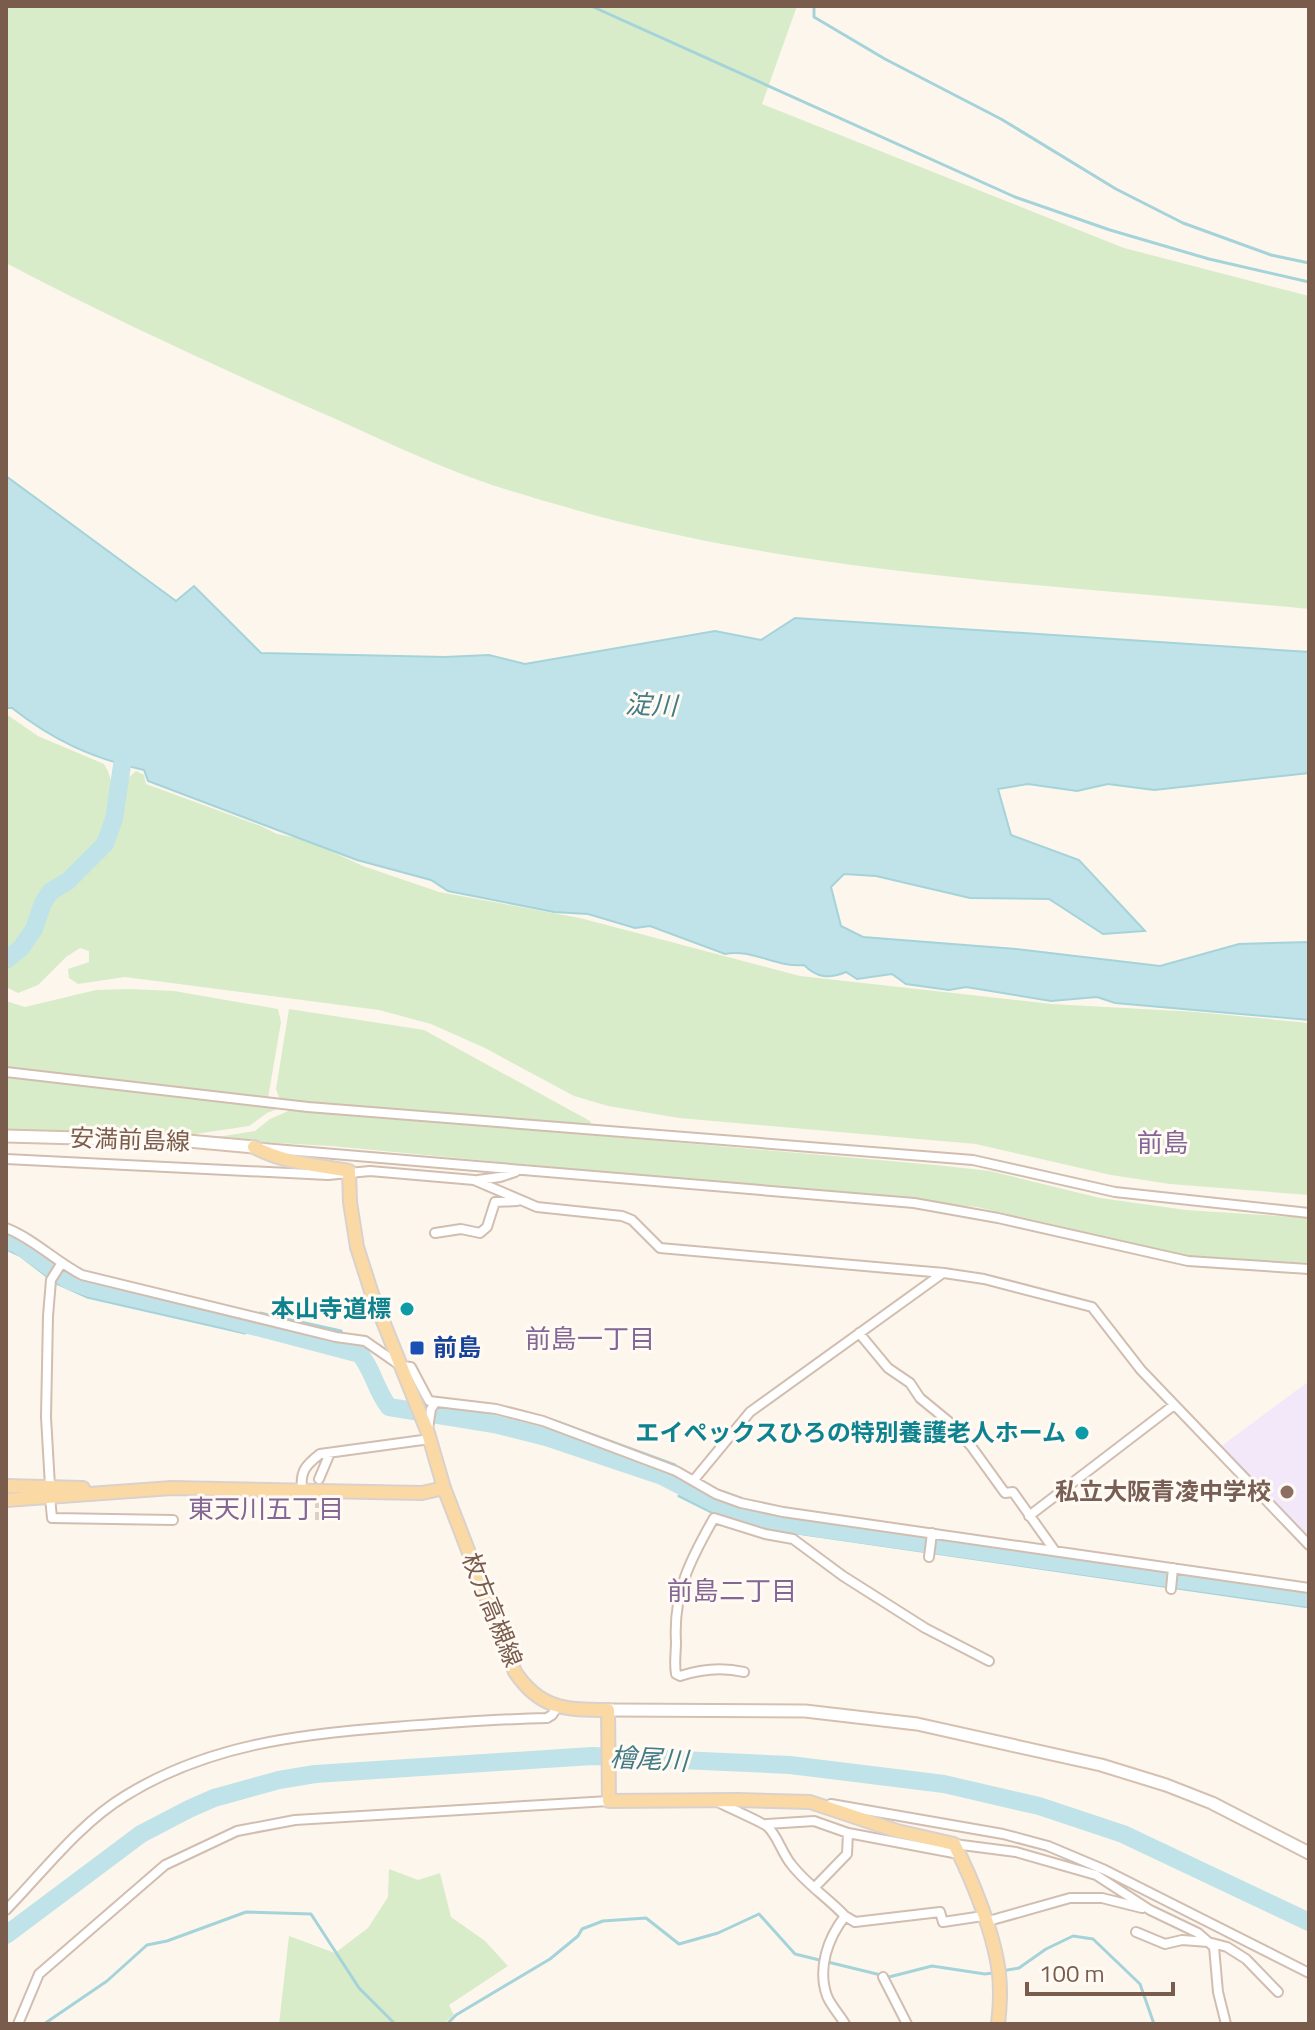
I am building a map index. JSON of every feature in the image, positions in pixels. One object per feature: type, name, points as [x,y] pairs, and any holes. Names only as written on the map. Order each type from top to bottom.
[{"type":"main road","points":[[254,1147],[266,1154],[349,1171]]},
{"type":"main road","name":"枚方高槻線","points":[[349,1171],[357,1247],[429,1436],[444,1488],[515,1672],[528,1692],[558,1706],[577,1710],[608,1710]]},
{"type":"main road","points":[[6,1486],[50,1492]]},
{"type":"main road","points":[[6,1500],[50,1492],[172,1488],[422,1493],[444,1488]]},
{"type":"main road","points":[[608,1710],[609,1801],[810,1802],[956,1849],[984,1919],[999,1971],[1001,2004],[998,2024]]},
{"type":"street","points":[[6,1072],[308,1107],[973,1160],[1115,1192],[1309,1213]]},
{"type":"street","name":"安満前島線","points":[[6,1136],[188,1141],[254,1147]]},
{"type":"street","points":[[254,1147],[914,1203],[998,1218],[1188,1261],[1309,1269]]},
{"type":"street","points":[[6,1159],[328,1175],[349,1171],[474,1180],[500,1177],[520,1170]]},
{"type":"street","points":[[474,1180],[550,1210],[622,1216],[632,1220],[660,1248],[944,1273],[984,1279],[1092,1307],[1141,1370],[1309,1545]]},
{"type":"street","points":[[435,1233],[461,1229],[480,1233],[487,1227],[495,1202],[522,1200]]},
{"type":"street","points":[[6,1228],[22,1235],[61,1264],[82,1275],[336,1337],[365,1341],[401,1366],[414,1370],[424,1395],[435,1403],[496,1409],[543,1421],[676,1471],[716,1494],[741,1503],[783,1512],[1309,1588]]},
{"type":"street","points":[[61,1264],[51,1280],[46,1417],[52,1518],[173,1520]]},
{"type":"street","points":[[693,1481],[750,1412],[944,1273]]},
{"type":"street","points":[[859,1333],[888,1368],[910,1383],[920,1398],[948,1421],[971,1446],[1005,1493],[1013,1492],[1055,1551]]},
{"type":"street","points":[[302,1489],[300,1477],[307,1464],[320,1454],[429,1436],[431,1409],[435,1403]]},
{"type":"street","points":[[1029,1516],[1174,1405]]},
{"type":"street","points":[[319,1479],[330,1453]]},
{"type":"street","points":[[735,1524],[741,1503]]},
{"type":"street","points":[[744,1672],[731,1669],[697,1671],[680,1676],[676,1674],[674,1665],[678,1599],[689,1562],[714,1518],[793,1539],[843,1576],[925,1628],[989,1661]]},
{"type":"street","points":[[929,1557],[932,1533]]},
{"type":"street","points":[[1171,1589],[1173,1568]]},
{"type":"street","points":[[6,1910],[82,1831],[123,1797],[182,1766],[232,1749],[282,1738],[352,1730],[547,1718],[558,1706]]},
{"type":"street","points":[[608,1710],[805,1711],[917,1724],[1101,1765],[1166,1785],[1212,1803],[1309,1853]]},
{"type":"street","points":[[714,1800],[741,1815],[767,1824],[814,1821],[848,1833],[956,1849],[1016,1852],[1096,1875],[1150,1910],[1198,1933],[1214,1947],[1218,1992],[1226,2024]]},
{"type":"street","points":[[18,2024],[39,1974],[165,1865],[237,1831],[295,1820],[609,1801]]},
{"type":"street","points":[[810,1802],[1003,1834],[1048,1846],[1105,1870],[1309,1973]]},
{"type":"street","points":[[767,1824],[790,1863],[855,1922],[940,1912],[943,1922],[984,1919],[1070,1898],[1102,1898],[1150,1910]]},
{"type":"street","points":[[814,1888],[847,1854],[848,1833]]},
{"type":"street","points":[[845,1916],[835,1928],[822,1963],[827,1995],[845,2024]]},
{"type":"street","points":[[1136,1932],[1165,1944],[1182,1940],[1227,1947],[1246,1959],[1278,1992]]},
{"type":"street","points":[[883,1977],[907,2024]]},
{"type":"shaded area","name":"私立大阪青凌中学校","points":[[1309,1381],[1309,1536],[1220,1447]]},
{"type":"green space","points":[[6,6],[797,6],[762,104],[1124,248],[1309,296],[1309,609],[951,577],[773,553],[685,537],[597,516],[470,477],[198,357],[6,263]]},
{"type":"green space","points":[[6,714],[38,736],[104,764],[112,792],[107,821],[93,849],[73,871],[46,888],[38,897],[29,931],[6,954]]},
{"type":"green space","points":[[136,771],[144,775],[146,784],[277,834],[307,840],[363,866],[439,892],[580,918],[800,976],[1052,1004],[1197,1012],[1309,1023],[1309,1195],[1170,1184],[1111,1175],[976,1144],[679,1118],[608,1106],[574,1096],[485,1048],[431,1024],[379,1010],[125,977],[78,984],[69,978],[68,969],[89,962],[89,951],[80,948],[66,957],[38,985],[18,993],[6,987],[6,964],[31,942],[47,905],[61,888],[105,850],[126,794],[126,780]]},
{"type":"green space","points":[[96,990],[174,991],[278,1009],[281,1022],[268,1098],[6,1067],[6,1001],[25,1007]]},
{"type":"green space","points":[[289,1009],[424,1030],[590,1121],[592,1126],[280,1100],[276,1089]]},
{"type":"green space","points":[[6,1077],[280,1108],[249,1126],[175,1137],[6,1130]]},
{"type":"green space","points":[[293,1109],[936,1165],[990,1171],[1100,1198],[1186,1210],[1309,1218],[1309,1263],[1194,1257],[977,1207],[331,1146],[205,1139],[255,1131],[270,1119]]},
{"type":"green space","points":[[389,1869],[418,1880],[440,1873],[451,1917],[485,1941],[508,1966],[449,2005],[454,2015],[443,2024],[279,2024],[289,1936],[335,1953],[368,1928],[388,1897]]},
{"type":"water","name":"淀川","points":[[6,476],[176,601],[194,586],[261,653],[489,655],[525,664],[715,631],[761,640],[795,618],[1309,652],[1309,773],[1154,790],[1108,784],[1077,791],[1028,784],[998,789],[1011,835],[1079,860],[1145,931],[1103,934],[1049,899],[970,898],[876,876],[844,874],[831,887],[841,926],[863,937],[1016,949],[1160,966],[1239,944],[1309,942],[1309,1020],[1115,1003],[1097,997],[1051,1001],[966,987],[949,990],[906,984],[892,974],[857,979],[846,972],[824,976],[804,965],[784,964],[745,954],[725,954],[650,926],[635,928],[588,914],[554,912],[448,891],[431,880],[357,860],[148,781],[144,770],[74,747],[12,708],[6,708]]},
{"type":"waterway","points":[[591,6],[1015,197],[1110,230],[1209,259],[1309,282]]},
{"type":"waterway","points":[[814,6],[814,17],[885,59],[1001,119],[1116,189],[1183,223],[1271,255],[1309,263]]},
{"type":"waterway","points":[[6,960],[21,948],[34,929],[50,892],[68,881],[105,844],[114,819],[124,752],[130,743]]},
{"type":"waterway","points":[[6,1240],[17,1244],[68,1280],[90,1288],[360,1354],[389,1407],[494,1424],[546,1437],[662,1476],[732,1512],[760,1520],[1309,1598]]},
{"type":"waterway","points":[[6,1249],[21,1256],[56,1283],[87,1297],[245,1333]]},
{"type":"waterway","points":[[260,1313],[341,1331]]},
{"type":"waterway","points":[[555,1421],[675,1465]]},
{"type":"waterway","points":[[679,1496],[715,1514]]},
{"type":"waterway","points":[[756,1527],[1309,1607]]},
{"type":"waterway","name":"檜尾川","points":[[6,1935],[141,1834],[214,1798],[279,1780],[315,1774],[592,1756],[790,1765],[944,1784],[1039,1806],[1123,1834],[1309,1922]]},
{"type":"waterway","points":[[44,2024],[107,1981],[147,1945],[167,1941],[246,1912],[311,1914],[359,1988],[395,2024]]},
{"type":"waterway","points":[[447,2024],[456,2015],[550,1959],[582,1929],[603,1921],[646,1918],[679,1944],[718,1933],[759,1914],[795,1954],[889,1977],[932,1966],[993,1973]]},
{"type":"waterway","points":[[1001,1971],[1019,1968],[1046,1949],[1073,1936],[1093,1939],[1140,1984],[1154,2024]]},
{"type":"tunnel","points":[[319,1488],[319,1520]]},
{"type":"place","name":"本山寺道標","points":[[407,1309]]},
{"type":"place","name":"前島","points":[[417,1348]]},
{"type":"place","name":"エイぺックスひろの特別養護老人ホーム","points":[[1082,1433]]},
{"type":"place","name":"私立大阪青凌中学校","points":[[1287,1492]]},
{"type":"district","name":"前島","points":[[1163,1143]]},
{"type":"district","name":"前島一丁目","points":[[590,1339]]},
{"type":"district","name":"東天川五丁目","points":[[266,1509]]},
{"type":"district","name":"前島二丁目","points":[[732,1591]]}]
